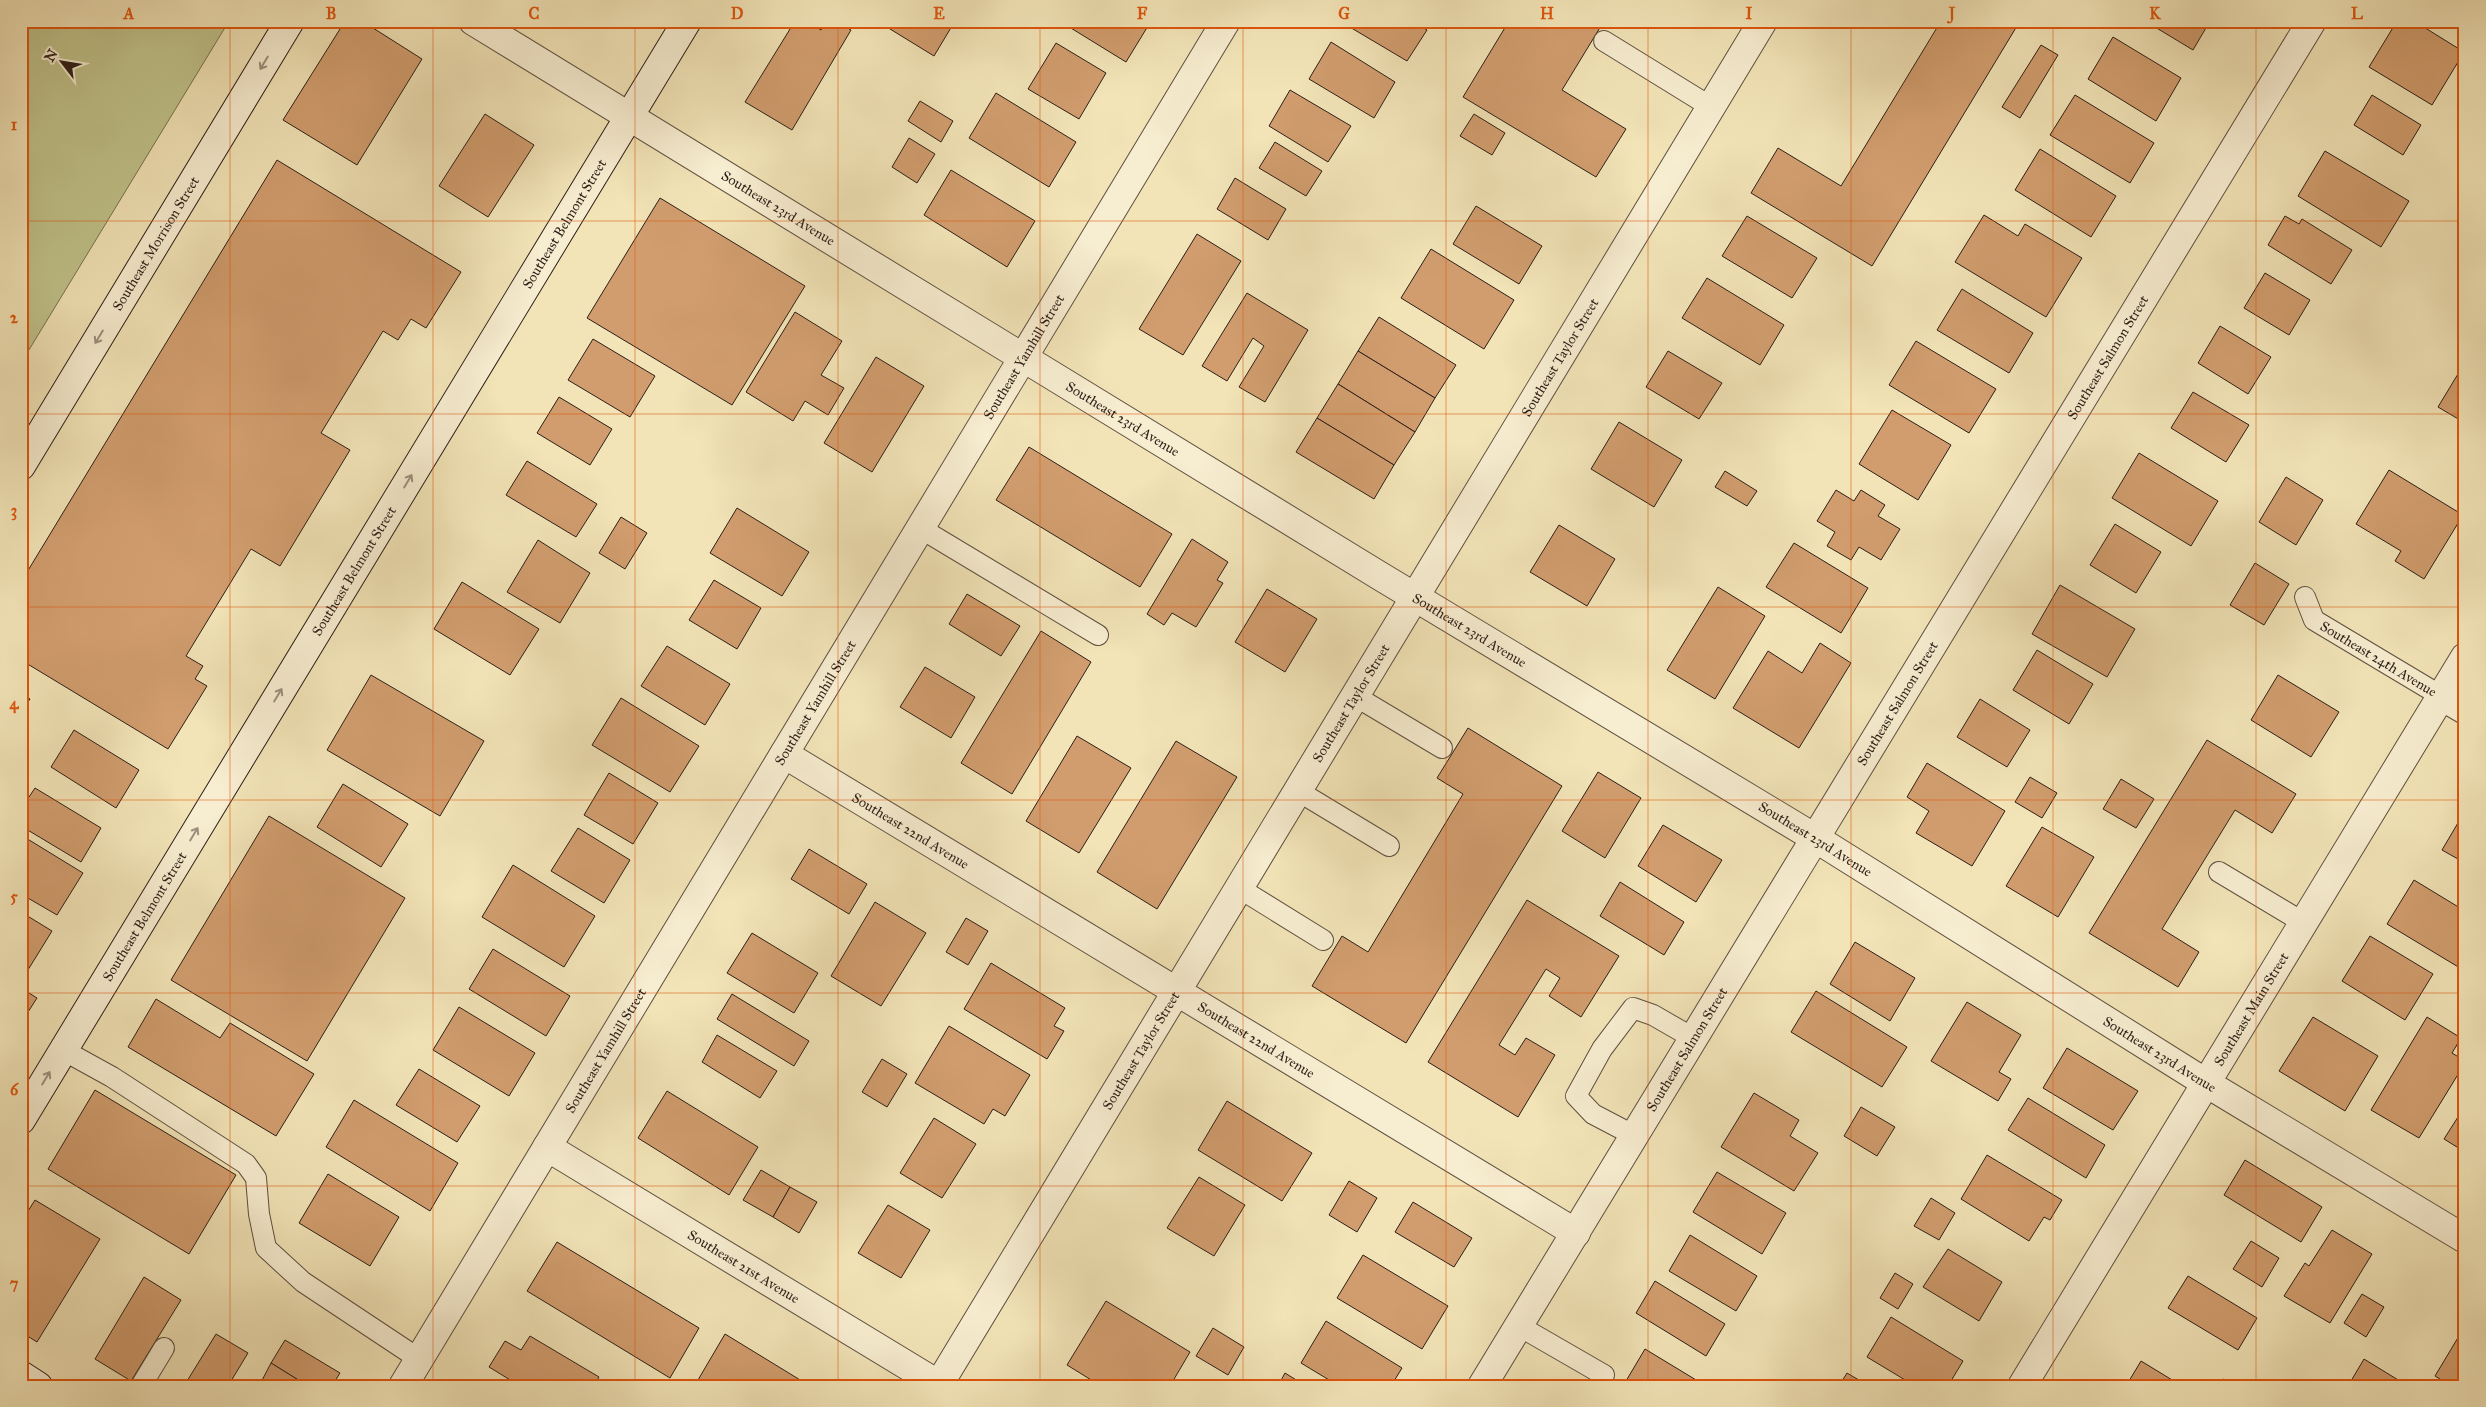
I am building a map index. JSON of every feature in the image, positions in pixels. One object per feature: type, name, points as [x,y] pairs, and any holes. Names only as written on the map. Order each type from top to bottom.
[{"type":"street","name":"Southeast Morrison Street","points":[[21,466],[290,21]]},
{"type":"street","name":"Southeast 23rd Avenue","points":[[474,21],[1022,358],[1815,838],[2206,1083],[2465,1239]]},
{"type":"street","name":"Southeast Belmont Street","points":[[22,1117],[687,21]]},
{"type":"street","name":"Southeast Yamhill Street","points":[[403,1386],[1226,21]]},
{"type":"street","name":"Southeast Taylor Street","points":[[939,1385],[1763,21]]},
{"type":"street","name":"Southeast Salmon Street","points":[[1482,1386],[2312,21]]},
{"type":"street","name":"Southeast Main Street","points":[[2022,1386],[2465,657]]},
{"type":"street","name":"Southeast 24th Avenue","points":[[2441,696],[2465,710]]},
{"type":"street","name":"Southeast 22nd Avenue","points":[[784,754],[1576,1232]]},
{"type":"street","name":"Southeast 21st Avenue","points":[[547,1147],[939,1385]]},
{"type":"street","points":[[21,1376],[38,1386]]},
{"type":"lane","points":[[1604,41],[1711,107]]},
{"type":"lane","points":[[920,528],[1098,635]]},
{"type":"lane","name":"Southeast 24th Avenue","points":[[2305,597],[2314,620],[2441,696]]},
{"type":"lane","points":[[1355,696],[1442,748]]},
{"type":"lane","points":[[1298,791],[1389,846]]},
{"type":"lane","points":[[2219,872],[2304,923]]},
{"type":"lane","points":[[1239,888],[1323,940]]},
{"type":"lane","points":[[1634,1136],[1593,1114],[1576,1096],[1602,1049],[1633,1008],[1653,1015],[1693,1038]]},
{"type":"lane","points":[[63,1050],[112,1077],[246,1164],[256,1178],[259,1214],[266,1248],[302,1282],[419,1359]]},
{"type":"lane","points":[[1519,1326],[1604,1375]]},
{"type":"lane","points":[[141,1386],[164,1348]]},
{"type":"green space","points":[[21,21],[229,21],[21,363]]},
{"type":"building","points":[[345,21],[362,21],[422,59],[357,165],[283,120]]},
{"type":"building","points":[[795,21],[807,21],[821,30],[826,21],[836,21],[851,30],[792,130],[745,102]]},
{"type":"building","points":[[877,21],[955,21],[934,56]]},
{"type":"building","points":[[1068,21],[1140,21],[1148,26],[1126,62],[1066,25]]},
{"type":"building","points":[[1344,21],[1413,21],[1427,30],[1407,61],[1343,23]]},
{"type":"building","points":[[1509,21],[1604,21],[1562,90],[1626,129],[1596,177],[1463,97]]},
{"type":"building","points":[[1941,21],[2020,21],[1872,266],[1751,193],[1778,148],[1841,186]]},
{"type":"building","points":[[2145,21],[2210,21],[2193,50]]},
{"type":"building","points":[[2397,21],[2414,21],[2464,52],[2432,105],[2369,67]]},
{"type":"building","points":[[2113,37],[2181,78],[2156,121],[2088,79]]},
{"type":"building","points":[[1331,42],[1395,82],[1374,118],[1309,79]]},
{"type":"building","points":[[1056,43],[1106,73],[1079,119],[1028,89]]},
{"type":"building","points":[[2041,45],[2058,55],[2020,118],[2002,107]]},
{"type":"building","points":[[1290,90],[1351,126],[1328,162],[1269,126]]},
{"type":"building","points":[[996,93],[1076,142],[1049,187],[969,138]]},
{"type":"building","points":[[2075,95],[2154,143],[2130,183],[2050,135]]},
{"type":"building","points":[[2372,95],[2421,125],[2403,155],[2354,125]]},
{"type":"building","points":[[920,101],[953,121],[941,142],[908,121]]},
{"type":"building","points":[[485,114],[534,145],[488,217],[439,186]]},
{"type":"building","points":[[1474,114],[1505,133],[1492,155],[1460,136]]},
{"type":"building","points":[[909,138],[935,154],[917,183],[892,167]]},
{"type":"building","points":[[1275,142],[1322,171],[1306,196],[1259,168]]},
{"type":"building","points":[[2040,149],[2116,196],[2091,237],[2015,190]]},
{"type":"building","points":[[2325,151],[2409,201],[2381,247],[2298,196]]},
{"type":"building","points":[[277,160],[461,272],[426,328],[411,319],[398,340],[383,331],[321,433],[350,450],[280,566],[251,549],[186,656],[203,666],[195,679],[207,686],[168,749],[21,660],[21,582]]},
{"type":"building","points":[[951,170],[1035,221],[1007,267],[924,215]]},
{"type":"building","points":[[1235,178],[1286,209],[1268,240],[1217,209]]},
{"type":"building","points":[[660,198],[805,286],[732,405],[587,318]]},
{"type":"building","points":[[1476,206],[1542,246],[1519,284],[1453,244]]},
{"type":"building","points":[[1984,215],[2018,236],[2025,224],[2082,258],[2046,317],[1955,262]]},
{"type":"building","points":[[1747,216],[1817,258],[1792,298],[1722,256]]},
{"type":"building","points":[[2285,216],[2299,224],[2302,219],[2352,250],[2331,284],[2268,245]]},
{"type":"building","points":[[1197,234],[1241,261],[1183,355],[1139,329]]},
{"type":"building","points":[[1431,249],[1514,300],[1484,349],[1401,298]]},
{"type":"building","points":[[2265,273],[2310,300],[2289,335],[2244,308]]},
{"type":"building","points":[[1707,278],[1784,325],[1760,365],[1682,318]]},
{"type":"building","points":[[1962,289],[2033,333],[2009,373],[1937,330]]},
{"type":"building","points":[[1247,293],[1308,330],[1265,402],[1239,387],[1264,346],[1253,338],[1227,381],[1202,366]]},
{"type":"building","points":[[795,312],[842,341],[821,375],[844,388],[828,415],[805,401],[793,421],[746,392]]},
{"type":"building","points":[[1379,317],[1456,365],[1435,398],[1358,351]]},
{"type":"building","points":[[2220,326],[2271,357],[2248,394],[2198,363]]},
{"type":"building","points":[[593,339],[655,376],[630,417],[568,380]]},
{"type":"building","points":[[1916,341],[1996,389],[1969,433],[1889,385]]},
{"type":"building","points":[[1358,351],[1435,398],[1415,432],[1338,384]]},
{"type":"building","points":[[1668,351],[1722,383],[1699,419],[1646,387]]},
{"type":"building","points":[[876,357],[924,386],[872,472],[824,443]]},
{"type":"building","points":[[2465,364],[2465,423],[2438,407]]},
{"type":"building","points":[[1338,384],[1415,432],[1394,465],[1317,418]]},
{"type":"building","points":[[2193,392],[2249,425],[2226,462],[2171,428]]},
{"type":"building","points":[[559,397],[612,429],[590,465],[537,433]]},
{"type":"building","points":[[1892,410],[1951,445],[1918,500],[1859,464]]},
{"type":"building","points":[[1317,418],[1394,465],[1374,499],[1296,452]]},
{"type":"building","points":[[1619,422],[1682,460],[1654,507],[1591,469]]},
{"type":"building","points":[[1029,447],[1172,534],[1140,587],[996,500]]},
{"type":"building","points":[[2139,453],[2218,501],[2191,546],[2112,498]]},
{"type":"building","points":[[527,461],[597,504],[576,537],[506,495]]},
{"type":"building","points":[[2389,470],[2463,515],[2424,579],[2395,561],[2401,551],[2356,524]]},
{"type":"building","points":[[1725,471],[1757,491],[1747,506],[1715,487]]},
{"type":"building","points":[[2286,477],[2323,500],[2296,545],[2259,522]]},
{"type":"building","points":[[1836,490],[1854,501],[1861,490],[1885,505],[1878,516],[1900,529],[1881,560],[1859,547],[1851,560],[1827,546],[1835,532],[1817,521]]},
{"type":"building","points":[[737,508],[809,552],[782,596],[710,553]]},
{"type":"building","points":[[621,517],[647,533],[625,569],[599,553]]},
{"type":"building","points":[[2115,524],[2161,552],[2136,593],[2090,565]]},
{"type":"building","points":[[1559,525],[1615,559],[1587,606],[1530,572]]},
{"type":"building","points":[[1192,539],[1228,562],[1217,580],[1223,583],[1196,627],[1172,613],[1164,625],[1147,614]]},
{"type":"building","points":[[538,540],[590,573],[560,623],[507,592]]},
{"type":"building","points":[[1794,543],[1868,588],[1841,633],[1766,587]]},
{"type":"building","points":[[2255,563],[2289,584],[2264,625],[2230,605]]},
{"type":"building","points":[[714,580],[761,608],[737,649],[689,620]]},
{"type":"building","points":[[462,582],[539,629],[510,675],[434,629]]},
{"type":"building","points":[[2060,585],[2135,629],[2107,677],[2032,634]]},
{"type":"building","points":[[1718,587],[1765,616],[1715,699],[1667,670]]},
{"type":"building","points":[[1267,589],[1317,619],[1285,672],[1235,642]]},
{"type":"building","points":[[967,594],[1020,626],[1001,656],[949,624]]},
{"type":"building","points":[[1041,631],[1091,662],[1012,794],[961,763]]},
{"type":"building","points":[[1820,643],[1851,663],[1799,748],[1733,708],[1768,651],[1802,673]]},
{"type":"building","points":[[667,646],[730,684],[705,725],[641,686]]},
{"type":"building","points":[[2037,650],[2093,684],[2069,724],[2013,690]]},
{"type":"building","points":[[925,667],[975,697],[951,738],[900,707]]},
{"type":"building","points":[[371,675],[484,741],[440,816],[327,750]]},
{"type":"building","points":[[2278,675],[2339,712],[2311,757],[2251,720]]},
{"type":"building","points":[[21,693],[30,699],[21,713]]},
{"type":"building","points":[[621,698],[699,746],[670,792],[592,745]]},
{"type":"building","points":[[1980,699],[2030,730],[2007,767],[1957,737]]},
{"type":"building","points":[[1468,728],[1562,786],[1406,1043],[1312,986],[1342,936],[1368,952],[1463,794],[1437,778]]},
{"type":"building","points":[[74,730],[139,770],[116,808],[51,767]]},
{"type":"building","points":[[1077,736],[1131,768],[1079,853],[1026,821]]},
{"type":"building","points":[[2207,740],[2296,794],[2272,833],[2235,810],[2162,929],[2199,952],[2178,987],[2089,933]]},
{"type":"building","points":[[1176,741],[1237,777],[1157,909],[1097,872]]},
{"type":"building","points":[[1927,763],[2005,811],[1972,866],[1916,833],[1929,811],[1907,797]]},
{"type":"building","points":[[1598,772],[1641,798],[1605,858],[1562,831]]},
{"type":"building","points":[[609,773],[658,803],[633,844],[584,815]]},
{"type":"building","points":[[2030,777],[2057,793],[2042,818],[2015,802]]},
{"type":"building","points":[[2121,779],[2154,799],[2136,828],[2103,809]]},
{"type":"building","points":[[343,784],[408,824],[381,867],[317,827]]},
{"type":"building","points":[[35,788],[101,828],[81,862],[21,826],[21,809]]},
{"type":"building","points":[[2465,811],[2465,863],[2442,850]]},
{"type":"building","points":[[269,816],[405,898],[307,1061],[171,980]]},
{"type":"building","points":[[1663,825],[1722,860],[1696,902],[1638,866]]},
{"type":"building","points":[[2042,827],[2094,857],[2058,917],[2006,886]]},
{"type":"building","points":[[578,828],[630,860],[604,903],[551,871]]},
{"type":"building","points":[[21,835],[83,873],[57,915],[21,894]]},
{"type":"building","points":[[809,849],[867,884],[849,914],[791,879]]},
{"type":"building","points":[[513,865],[595,916],[564,967],[482,917]]},
{"type":"building","points":[[2414,880],[2465,911],[2465,971],[2387,924]]},
{"type":"building","points":[[1620,882],[1684,922],[1664,955],[1600,916]]},
{"type":"building","points":[[1527,900],[1619,956],[1581,1017],[1549,996],[1560,978],[1546,969],[1499,1045],[1515,1055],[1526,1038],[1555,1055],[1518,1117],[1428,1062]]},
{"type":"building","points":[[875,902],[926,933],[881,1006],[831,976]]},
{"type":"building","points":[[21,912],[52,931],[23,978],[21,977]]},
{"type":"building","points":[[966,918],[988,931],[968,965],[946,952]]},
{"type":"building","points":[[752,933],[818,973],[794,1013],[727,973]]},
{"type":"building","points":[[2370,936],[2433,974],[2405,1020],[2342,981]]},
{"type":"building","points":[[1855,942],[1915,978],[1890,1021],[1830,984]]},
{"type":"building","points":[[493,949],[570,996],[546,1036],[469,989]]},
{"type":"building","points":[[991,963],[1065,1008],[1054,1026],[1064,1031],[1047,1059],[964,1009]]},
{"type":"building","points":[[21,988],[37,998],[21,1023]]},
{"type":"building","points":[[1816,991],[1907,1047],[1882,1087],[1791,1032]]},
{"type":"building","points":[[732,994],[809,1041],[794,1066],[717,1019]]},
{"type":"building","points":[[156,999],[220,1038],[230,1023],[314,1074],[276,1136],[128,1047]]},
{"type":"building","points":[[1967,1002],[2021,1035],[1999,1072],[2011,1079],[1998,1101],[1931,1061]]},
{"type":"building","points":[[459,1007],[535,1053],[509,1096],[433,1050]]},
{"type":"building","points":[[2313,1017],[2378,1056],[2345,1111],[2279,1071]]},
{"type":"building","points":[[2427,1017],[2461,1038],[2452,1053],[2465,1061],[2465,1063],[2419,1138],[2371,1110]]},
{"type":"building","points":[[949,1026],[1030,1075],[1005,1116],[993,1109],[984,1124],[915,1083]]},
{"type":"building","points":[[717,1035],[777,1071],[760,1098],[702,1062]]},
{"type":"building","points":[[2067,1048],[2138,1091],[2113,1130],[2043,1088]]},
{"type":"building","points":[[882,1059],[907,1074],[887,1107],[862,1092]]},
{"type":"building","points":[[419,1069],[480,1106],[457,1142],[396,1105]]},
{"type":"building","points":[[95,1090],[236,1175],[189,1254],[48,1169]]},
{"type":"building","points":[[667,1091],[758,1147],[729,1195],[638,1138]]},
{"type":"building","points":[[1754,1093],[1799,1120],[1790,1136],[1818,1153],[1794,1191],[1721,1147]]},
{"type":"building","points":[[2028,1098],[2105,1145],[2086,1178],[2008,1130]]},
{"type":"building","points":[[354,1100],[458,1163],[430,1211],[326,1147]]},
{"type":"building","points":[[1227,1101],[1312,1153],[1282,1201],[1198,1150]]},
{"type":"building","points":[[2465,1106],[2465,1152],[2444,1139]]},
{"type":"building","points":[[1861,1107],[1895,1127],[1877,1156],[1844,1136]]},
{"type":"building","points":[[934,1118],[976,1144],[942,1198],[900,1173]]},
{"type":"building","points":[[1987,1155],[2062,1200],[2050,1220],[2044,1217],[2029,1241],[1961,1199]]},
{"type":"building","points":[[2245,1160],[2322,1207],[2301,1242],[2224,1195]]},
{"type":"building","points":[[761,1170],[790,1187],[773,1217],[743,1200]]},
{"type":"building","points":[[1717,1172],[1786,1213],[1762,1254],[1693,1212]]},
{"type":"building","points":[[328,1174],[399,1217],[370,1266],[299,1223]]},
{"type":"building","points":[[1199,1177],[1245,1205],[1214,1256],[1167,1228]]},
{"type":"building","points":[[1349,1181],[1377,1198],[1357,1232],[1329,1215]]},
{"type":"building","points":[[790,1187],[817,1202],[799,1233],[773,1217]]},
{"type":"building","points":[[1931,1198],[1955,1213],[1939,1240],[1914,1226]]},
{"type":"building","points":[[35,1200],[100,1239],[37,1342],[21,1332],[21,1222]]},
{"type":"building","points":[[1413,1202],[1472,1238],[1454,1267],[1395,1232]]},
{"type":"building","points":[[888,1205],[930,1230],[901,1278],[858,1253]]},
{"type":"building","points":[[2332,1230],[2372,1254],[2330,1323],[2284,1296],[2305,1263],[2309,1266]]},
{"type":"building","points":[[1690,1235],[1757,1276],[1736,1311],[1669,1271]]},
{"type":"building","points":[[2251,1241],[2279,1258],[2262,1287],[2233,1269]]},
{"type":"building","points":[[557,1242],[699,1328],[670,1378],[527,1291]]},
{"type":"building","points":[[1948,1249],[2002,1282],[1979,1321],[1923,1287]]},
{"type":"building","points":[[1363,1255],[1448,1306],[1422,1349],[1337,1298]]},
{"type":"building","points":[[1895,1273],[1913,1284],[1898,1309],[1880,1298]]},
{"type":"building","points":[[2188,1276],[2257,1318],[2238,1350],[2168,1308]]},
{"type":"building","points":[[144,1277],[181,1300],[131,1381],[95,1359]]},
{"type":"building","points":[[1655,1281],[1725,1324],[1706,1356],[1636,1313]]},
{"type":"building","points":[[2362,1294],[2384,1307],[2366,1337],[2344,1323]]},
{"type":"building","points":[[1106,1301],[1190,1352],[1170,1386],[1161,1386],[1156,1383],[1154,1386],[1101,1386],[1067,1365]]},
{"type":"building","points":[[1891,1317],[1963,1361],[1948,1386],[1915,1386],[1867,1357]]},
{"type":"building","points":[[1326,1321],[1402,1368],[1391,1386],[1339,1386],[1301,1363]]},
{"type":"building","points":[[2465,1326],[2465,1386],[2451,1386],[2435,1376]]},
{"type":"building","points":[[1213,1328],[1244,1347],[1228,1375],[1196,1356]]},
{"type":"building","points":[[216,1334],[248,1353],[228,1386],[184,1386]]},
{"type":"building","points":[[725,1334],[810,1386],[708,1386],[698,1380]]},
{"type":"building","points":[[530,1336],[599,1377],[594,1386],[520,1386],[489,1367],[505,1341],[521,1350]]},
{"type":"building","points":[[285,1340],[340,1373],[332,1386],[308,1386],[271,1363]]},
{"type":"building","points":[[1645,1349],[1706,1386],[1623,1386]]},
{"type":"building","points":[[2364,1359],[2408,1386],[2348,1386]]},
{"type":"building","points":[[2141,1361],[2182,1386],[2126,1386]]},
{"type":"building","points":[[271,1363],[308,1386],[259,1386]]},
{"type":"building","points":[[1285,1373],[1306,1386],[1278,1386]]},
{"type":"building","points":[[1847,1373],[1869,1386],[1839,1386]]},
{"type":"building","points":[[2223,1379],[2235,1386],[2219,1386]]}]
